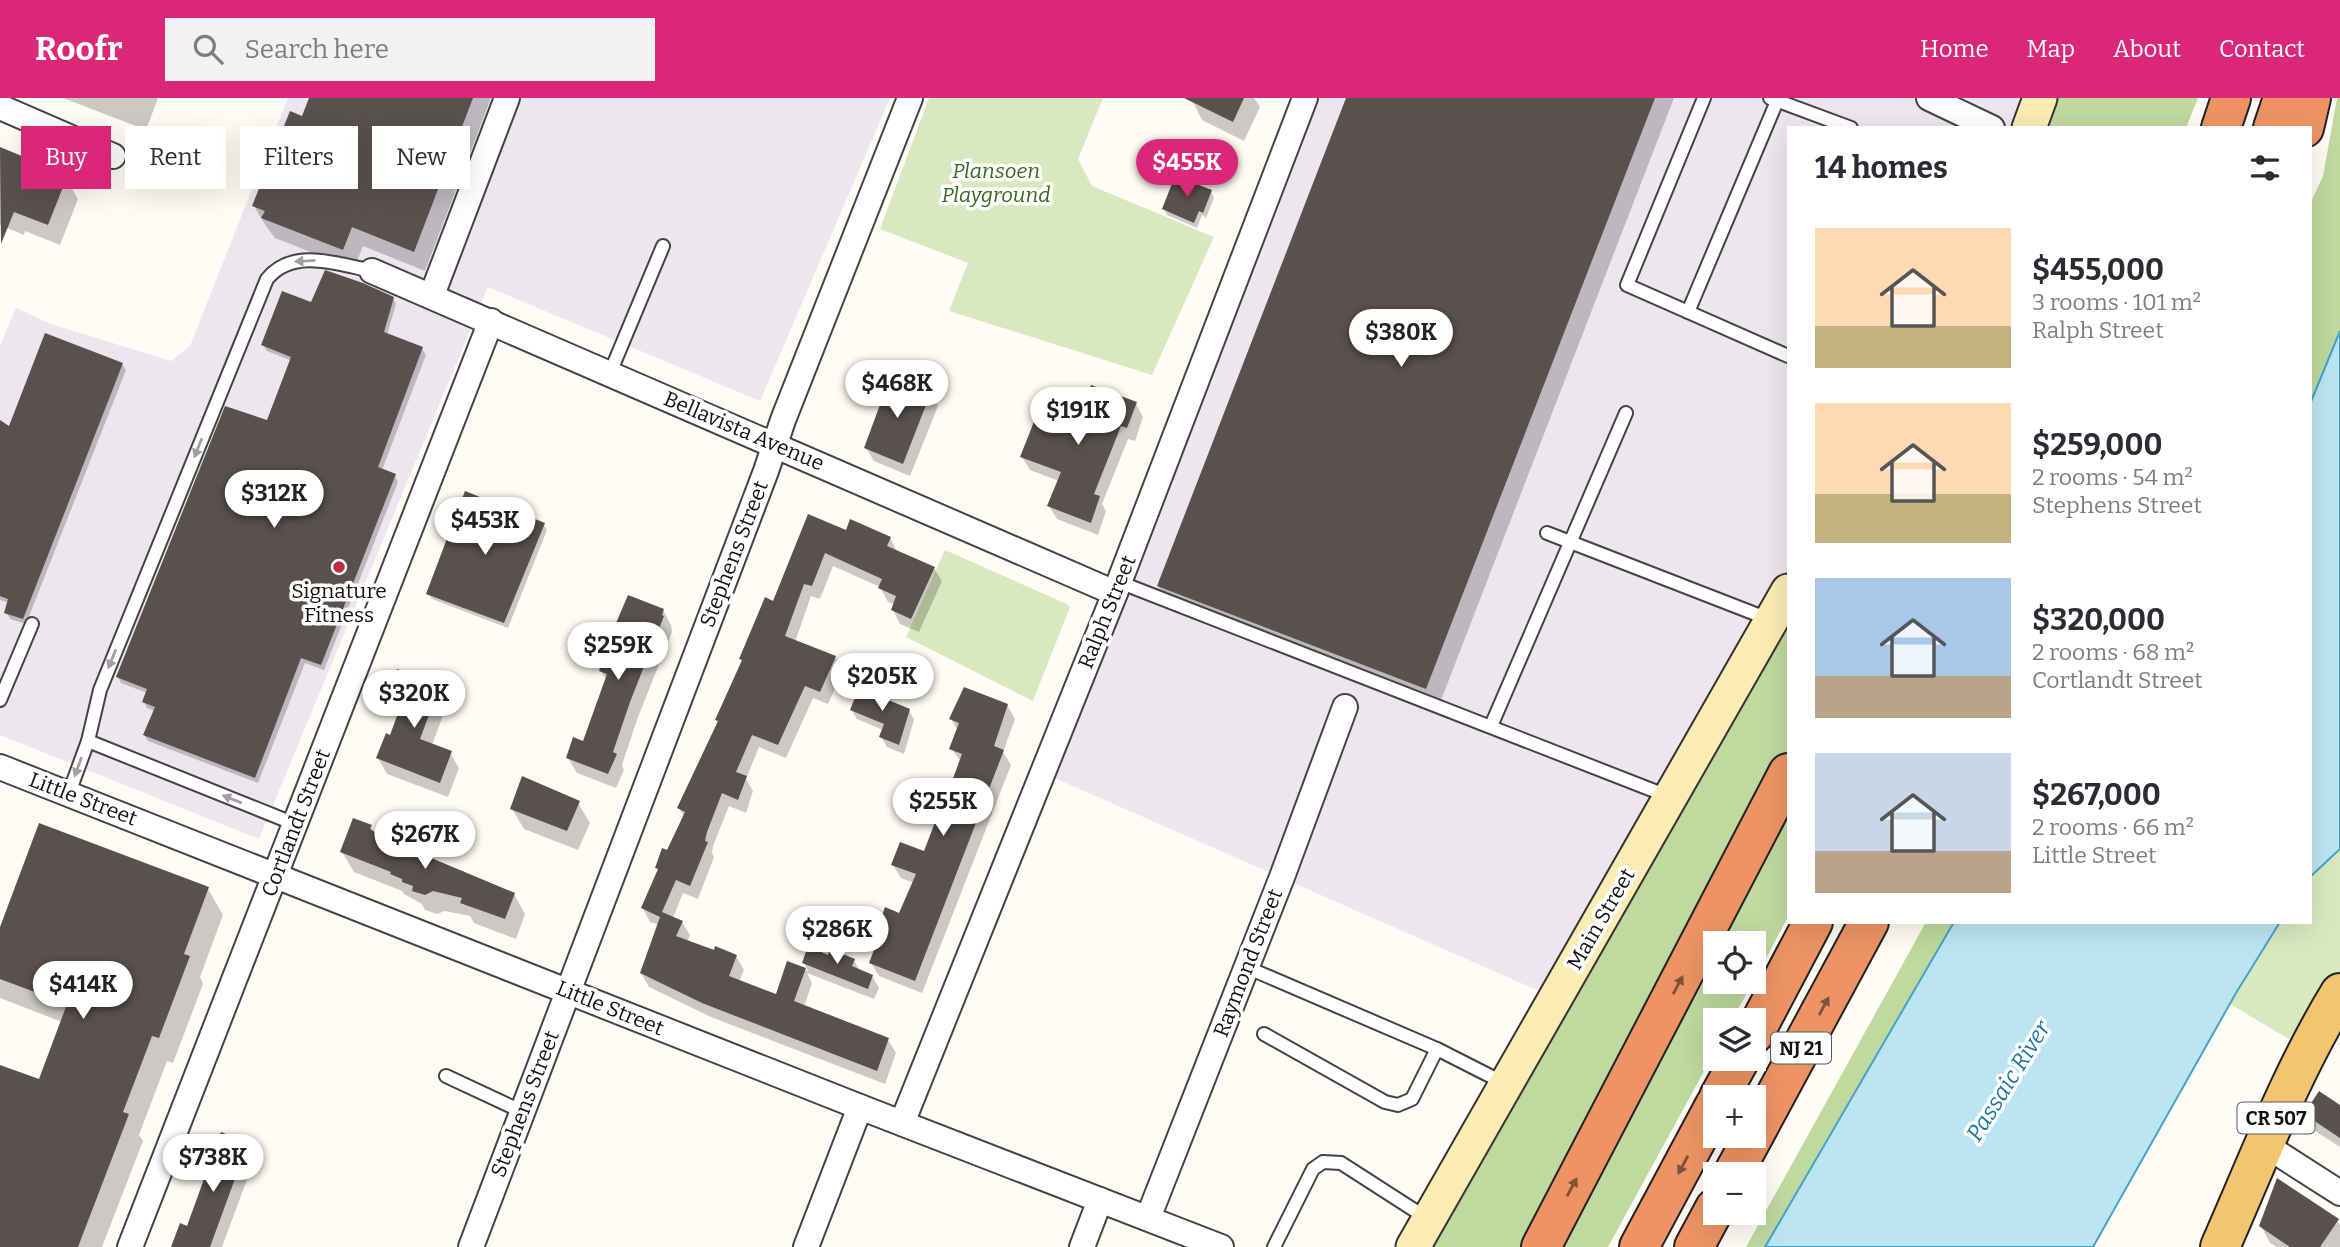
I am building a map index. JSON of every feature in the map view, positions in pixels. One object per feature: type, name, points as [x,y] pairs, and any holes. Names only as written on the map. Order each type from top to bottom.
[{"type":"highway","points":[[2222,126],[2231,98]]},
{"type":"highway","points":[[2274,126],[2283,98]]},
{"type":"highway","points":[[2304,126],[2311,98]]},
{"type":"highway","points":[[1541,1247],[1787,775]]},
{"type":"highway","name":"NJ 21","points":[[1766,1012],[1813,924]]},
{"type":"highway","name":"NJ 21","points":[[1739,1162],[1868,924]]},
{"type":"highway","points":[[1639,1247],[1703,1127]]},
{"type":"highway","points":[[1694,1247],[1706,1225]]},
{"type":"main road","name":"CR 507","points":[[2220,1247],[2286,1094],[2315,1033],[2340,993]]},
{"type":"street","points":[[432,295],[508,98]]},
{"type":"street","name":"Stephens Street","points":[[471,1247],[783,420],[910,98]]},
{"type":"street","name":"Ralph Street","points":[[902,1123],[1117,587],[1305,98]]},
{"type":"street","points":[[1929,98],[1988,126]]},
{"type":"street","points":[[2030,126],[2040,98]]},
{"type":"street","points":[[0,107],[113,156]]},
{"type":"street","name":"Bellavista Avenue","points":[[372,271],[1117,587]]},
{"type":"street","name":"Cortlandt Street","points":[[130,1247],[491,321]]},
{"type":"street","name":"Main Street","points":[[1421,1233],[1787,593]]},
{"type":"street","name":"Raymond Street","points":[[1148,1218],[1256,972],[1345,707]]},
{"type":"street","name":"Little Street","points":[[0,767],[1221,1247]]},
{"type":"street","points":[[806,1247],[860,1107]]},
{"type":"street","points":[[2265,1145],[2340,1193]]},
{"type":"street","points":[[1082,1247],[1100,1200]]},
{"type":"lane","points":[[1704,98],[1627,285],[1787,356]]},
{"type":"lane","points":[[1688,312],[1773,99],[1846,126]]},
{"type":"lane","points":[[610,373],[663,246]]},
{"type":"lane","points":[[69,793],[88,741],[100,690],[267,279],[279,267],[299,261],[313,260],[372,271]]},
{"type":"lane","points":[[1491,726],[1626,413]]},
{"type":"lane","points":[[1547,533],[1772,621]]},
{"type":"lane","points":[[1117,587],[1491,726],[1671,797]]},
{"type":"lane","points":[[0,700],[32,624]]},
{"type":"lane","points":[[88,741],[295,824]]},
{"type":"lane","points":[[1256,972],[1437,1049],[1506,1084]]},
{"type":"lane","points":[[1264,1034],[1385,1101],[1398,1105],[1412,1098],[1437,1049]]},
{"type":"lane","points":[[446,1076],[523,1112]]},
{"type":"lane","points":[[1274,1247],[1313,1169],[1324,1162],[1341,1163],[1421,1233]]},
{"type":"shaded area","points":[[288,98],[890,98],[760,401],[488,287],[259,839],[0,735],[0,346],[16,308],[51,324],[171,361],[190,346],[252,189],[358,189],[358,126],[277,126]]},
{"type":"shaded area","points":[[1304,98],[2045,98],[2035,126],[1787,126],[1787,609],[1562,1001],[1043,773]]},
{"type":"green space","name":"Plansoen Playground","points":[[929,98],[1103,98],[1078,159],[1092,186],[1214,237],[1152,375],[949,311],[968,263],[880,229]]},
{"type":"green space","points":[[2045,98],[2198,98],[2187,126],[2035,126]]},
{"type":"green space","points":[[2337,98],[2340,98],[2340,331],[2312,399],[2312,200],[2323,176]]},
{"type":"green space","points":[[945,550],[1070,607],[1033,701],[906,637]]},
{"type":"green space","points":[[1787,609],[1787,919],[1766,958],[1766,931],[1703,931],[1703,994],[1746,994],[1739,1008],[1703,1008],[1704,1071],[1608,1247],[1425,1247]]},
{"type":"green space","points":[[2340,849],[2340,993],[2307,1050],[2230,1004],[2279,924],[2312,924],[2312,875]]},
{"type":"green space","points":[[1925,924],[1953,924],[1765,1247],[1746,1247],[1758,1225],[1766,1225],[1766,1211]]},
{"type":"water","points":[[2340,331],[2340,849],[2312,875],[2312,399]]},
{"type":"water","name":"Passaic River","points":[[1953,924],[2279,924],[2236,993],[2093,1247],[1765,1247]]},
{"type":"building","points":[[309,98],[473,98],[462,126],[372,126],[372,189],[438,189],[414,252],[352,227],[343,250],[261,218],[265,211],[252,206],[259,189],[358,189],[358,126],[284,126],[290,111],[302,116]]},
{"type":"building","points":[[1184,98],[1244,98],[1233,122]]},
{"type":"building","points":[[1346,98],[1655,98],[1426,689],[1157,586]]},
{"type":"building","points":[[0,147],[21,156],[21,189],[62,189],[48,225],[14,212],[1,244]]},
{"type":"building","points":[[1175,176],[1212,190],[1203,213],[1199,211],[1194,223],[1162,209]]},
{"type":"building","points":[[325,270],[394,297],[384,332],[423,347],[378,467],[396,474],[321,665],[301,658],[255,778],[143,735],[155,707],[142,702],[147,689],[116,677],[225,406],[267,420],[291,357],[261,345],[282,291],[311,302]]},
{"type":"building","points":[[45,333],[123,363],[23,619],[4,613],[8,599],[0,596],[0,420],[9,426]]},
{"type":"building","points":[[891,375],[931,392],[903,464],[864,448]]},
{"type":"building","points":[[1091,385],[1137,402],[1127,428],[1121,426],[1094,494],[1100,496],[1091,523],[1047,506],[1061,472],[1020,457],[1041,404],[1064,413],[1070,396],[1084,402]]},
{"type":"building","points":[[465,491],[545,523],[504,623],[426,594]]},
{"type":"building","points":[[808,514],[846,530],[850,519],[891,537],[887,546],[935,567],[911,619],[891,610],[896,596],[878,588],[882,579],[825,553],[812,586],[804,584],[785,636],[836,656],[820,692],[805,686],[778,745],[752,735],[736,772],[747,776],[738,800],[722,793],[707,832],[705,841],[708,842],[690,886],[676,880],[662,912],[683,921],[676,936],[737,955],[729,976],[776,994],[787,961],[806,968],[794,1001],[889,1038],[877,1071],[702,1003],[640,973],[660,917],[641,908],[658,869],[655,868],[662,848],[667,850],[685,812],[677,808],[718,721],[715,720],[742,660],[739,659],[765,597],[773,601]]},
{"type":"building","points":[[628,595],[664,609],[664,616],[630,702],[613,752],[617,754],[608,774],[566,758],[573,737],[583,741],[607,674],[599,671],[605,654],[600,651],[606,636],[611,635]]},
{"type":"building","points":[[397,669],[440,685],[420,739],[452,751],[440,783],[376,758],[386,733],[390,735],[404,697],[389,690]]},
{"type":"building","points":[[860,685],[882,693],[881,697],[910,709],[899,745],[879,737],[884,724],[850,710]]},
{"type":"building","points":[[964,687],[1008,704],[994,746],[1004,750],[915,981],[869,963],[882,929],[878,927],[885,907],[899,913],[916,874],[891,865],[900,842],[924,851],[939,812],[931,809],[939,788],[948,792],[962,754],[949,749],[959,723],[949,719]]},
{"type":"building","points":[[522,776],[580,801],[567,831],[510,809]]},
{"type":"building","points":[[353,818],[372,825],[370,829],[386,839],[515,893],[505,919],[460,903],[462,898],[433,891],[425,895],[412,891],[413,886],[402,882],[402,879],[390,874],[391,872],[340,852]]},
{"type":"building","points":[[39,823],[209,887],[184,954],[190,956],[159,1038],[152,1036],[123,1112],[129,1114],[78,1247],[0,1247],[0,1065],[39,1079],[67,1004],[0,979],[0,927]]},
{"type":"building","points":[[808,946],[828,955],[830,949],[855,959],[852,966],[873,975],[868,989],[802,963]]},
{"type":"building","points":[[2319,1091],[2340,1105],[2340,1138],[2304,1114]]},
{"type":"building","points":[[221,1132],[248,1143],[210,1247],[171,1247],[180,1223],[187,1226]]},
{"type":"building","points":[[2277,1178],[2339,1219],[2320,1247],[2290,1247],[2259,1226]]},
{"type":"place","name":"Signature Fitness","points":[[339,567]]}]
